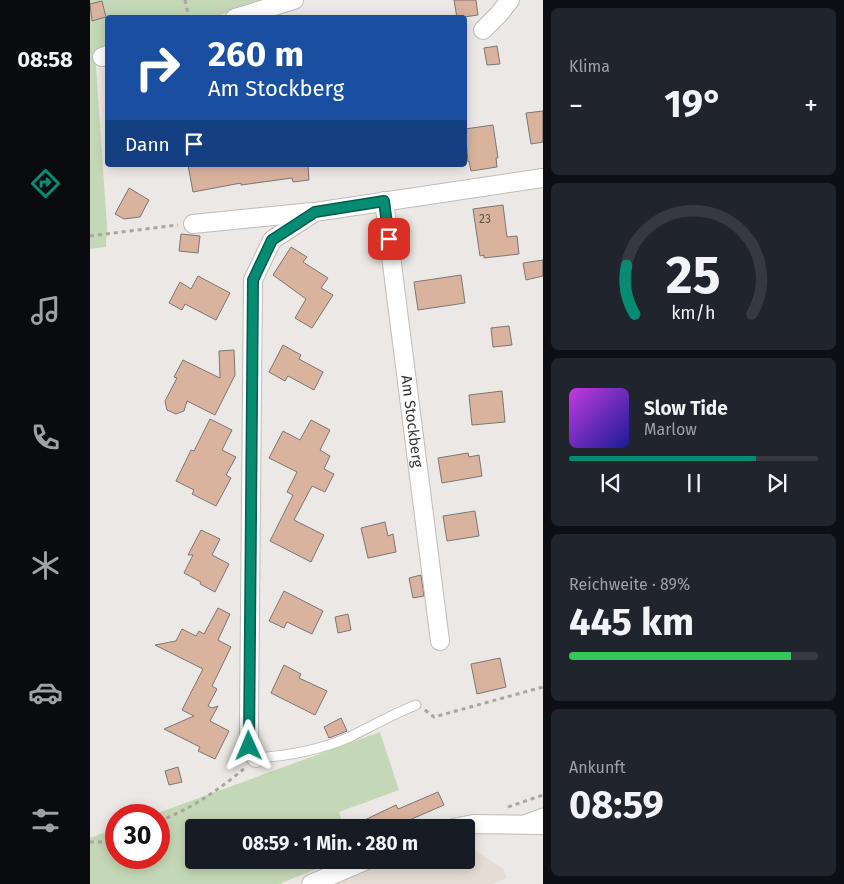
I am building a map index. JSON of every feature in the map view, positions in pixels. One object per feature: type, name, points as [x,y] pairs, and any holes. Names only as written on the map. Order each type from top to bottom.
[{"type":"street","points":[[245,15],[294,0]]},
{"type":"street","points":[[483,30],[510,0]]},
{"type":"street","points":[[193,224],[315,212],[543,178]]},
{"type":"street","name":"Am Stockberg","points":[[384,201],[440,641]]},
{"type":"street","points":[[256,758],[249,746],[253,280],[272,240],[315,212]]},
{"type":"street","points":[[475,824],[543,826]]},
{"type":"street","points":[[311,884],[345,869]]},
{"type":"lane","points":[[256,758],[284,756],[314,749],[349,737],[416,704]]},
{"type":"lane","points":[[515,824],[543,813]]},
{"type":"path","points":[[185,0],[188,15]]},
{"type":"path","points":[[90,236],[193,224]]},
{"type":"path","points":[[416,704],[434,717],[543,687]]},
{"type":"path","points":[[170,816],[229,782],[256,758]]},
{"type":"path","points":[[90,842],[105,842]]},
{"type":"shaded area","points":[[475,850],[503,869],[507,878],[492,884],[334,884],[367,869],[475,869]]},
{"type":"green space","points":[[90,0],[272,0],[219,15],[105,15],[105,49],[95,52],[107,226],[106,247],[90,249]]},
{"type":"green space","points":[[380,732],[399,790],[339,812],[341,819],[185,819],[185,869],[316,869],[279,884],[90,884],[90,838],[105,832],[105,869],[170,869],[170,808]]},
{"type":"building","points":[[454,0],[476,0],[478,15],[467,17],[467,15],[456,15]]},
{"type":"building","points":[[102,1],[105,17],[92,21],[90,4]]},
{"type":"building","points":[[497,46],[500,64],[487,65],[484,48]]},
{"type":"building","points":[[543,111],[543,142],[531,144],[526,113]]},
{"type":"building","points":[[493,125],[498,158],[496,158],[497,167],[471,171],[468,162],[467,129]]},
{"type":"building","points":[[188,167],[308,167],[309,180],[293,182],[292,178],[241,185],[241,183],[193,192]]},
{"type":"building","points":[[129,188],[149,200],[140,217],[124,219],[115,214]]},
{"type":"building","points":[[503,205],[507,237],[517,236],[519,254],[484,258],[484,255],[480,256],[473,209]]},
{"type":"building","points":[[181,234],[200,236],[198,253],[179,251]]},
{"type":"building","points":[[291,247],[307,257],[303,262],[328,278],[321,288],[333,295],[312,328],[295,318],[306,299],[273,275]]},
{"type":"building","points":[[543,260],[543,276],[526,280],[523,263]]},
{"type":"building","points":[[461,275],[465,303],[418,310],[414,282]]},
{"type":"building","points":[[198,276],[230,293],[216,320],[185,304],[182,310],[169,303],[180,282],[191,289]]},
{"type":"building","points":[[509,326],[512,345],[493,347],[491,328]]},
{"type":"building","points":[[283,345],[301,355],[299,359],[323,372],[314,390],[288,376],[285,381],[269,372]]},
{"type":"building","points":[[234,350],[235,375],[215,415],[187,401],[184,411],[176,414],[167,410],[165,401],[177,378],[174,377],[183,360],[220,378],[219,351]]},
{"type":"building","points":[[502,391],[505,422],[472,425],[469,395]]},
{"type":"building","points":[[210,419],[232,430],[222,450],[236,457],[226,475],[231,478],[216,506],[192,494],[194,490],[176,481],[191,450],[194,451]]},
{"type":"building","points":[[311,420],[330,430],[320,450],[330,456],[324,469],[334,474],[325,492],[312,486],[294,520],[324,535],[311,562],[270,541],[293,495],[287,492],[297,472],[269,458],[283,431],[300,440]]},
{"type":"building","points":[[468,453],[469,457],[479,455],[482,476],[442,483],[438,458]]},
{"type":"building","points":[[475,511],[479,536],[447,541],[443,516]]},
{"type":"building","points":[[385,522],[388,536],[393,534],[396,552],[368,558],[361,528]]},
{"type":"building","points":[[201,530],[220,539],[212,555],[229,564],[215,592],[184,573],[193,555],[188,555]]},
{"type":"building","points":[[421,575],[424,596],[413,598],[409,578]]},
{"type":"building","points":[[284,591],[323,611],[312,634],[287,622],[284,628],[269,621]]},
{"type":"building","points":[[218,608],[230,614],[218,640],[231,647],[212,686],[217,689],[208,706],[212,708],[218,706],[210,721],[229,731],[215,759],[198,751],[200,747],[164,729],[194,716],[182,710],[203,669],[155,645],[176,641],[182,629],[196,636],[199,631],[204,634]]},
{"type":"building","points":[[348,614],[351,630],[338,633],[335,617]]},
{"type":"building","points":[[500,658],[506,687],[477,694],[471,664]]},
{"type":"building","points":[[284,665],[301,674],[299,678],[327,691],[315,715],[271,693]]},
{"type":"building","points":[[341,718],[347,731],[329,738],[324,727]]},
{"type":"building","points":[[178,767],[182,782],[169,785],[165,771]]},
{"type":"building","points":[[438,792],[444,805],[412,819],[367,819],[396,805],[398,809]]},
{"type":"route","points":[[249,746],[253,280],[272,240],[315,212],[384,201],[389,239]]}]
